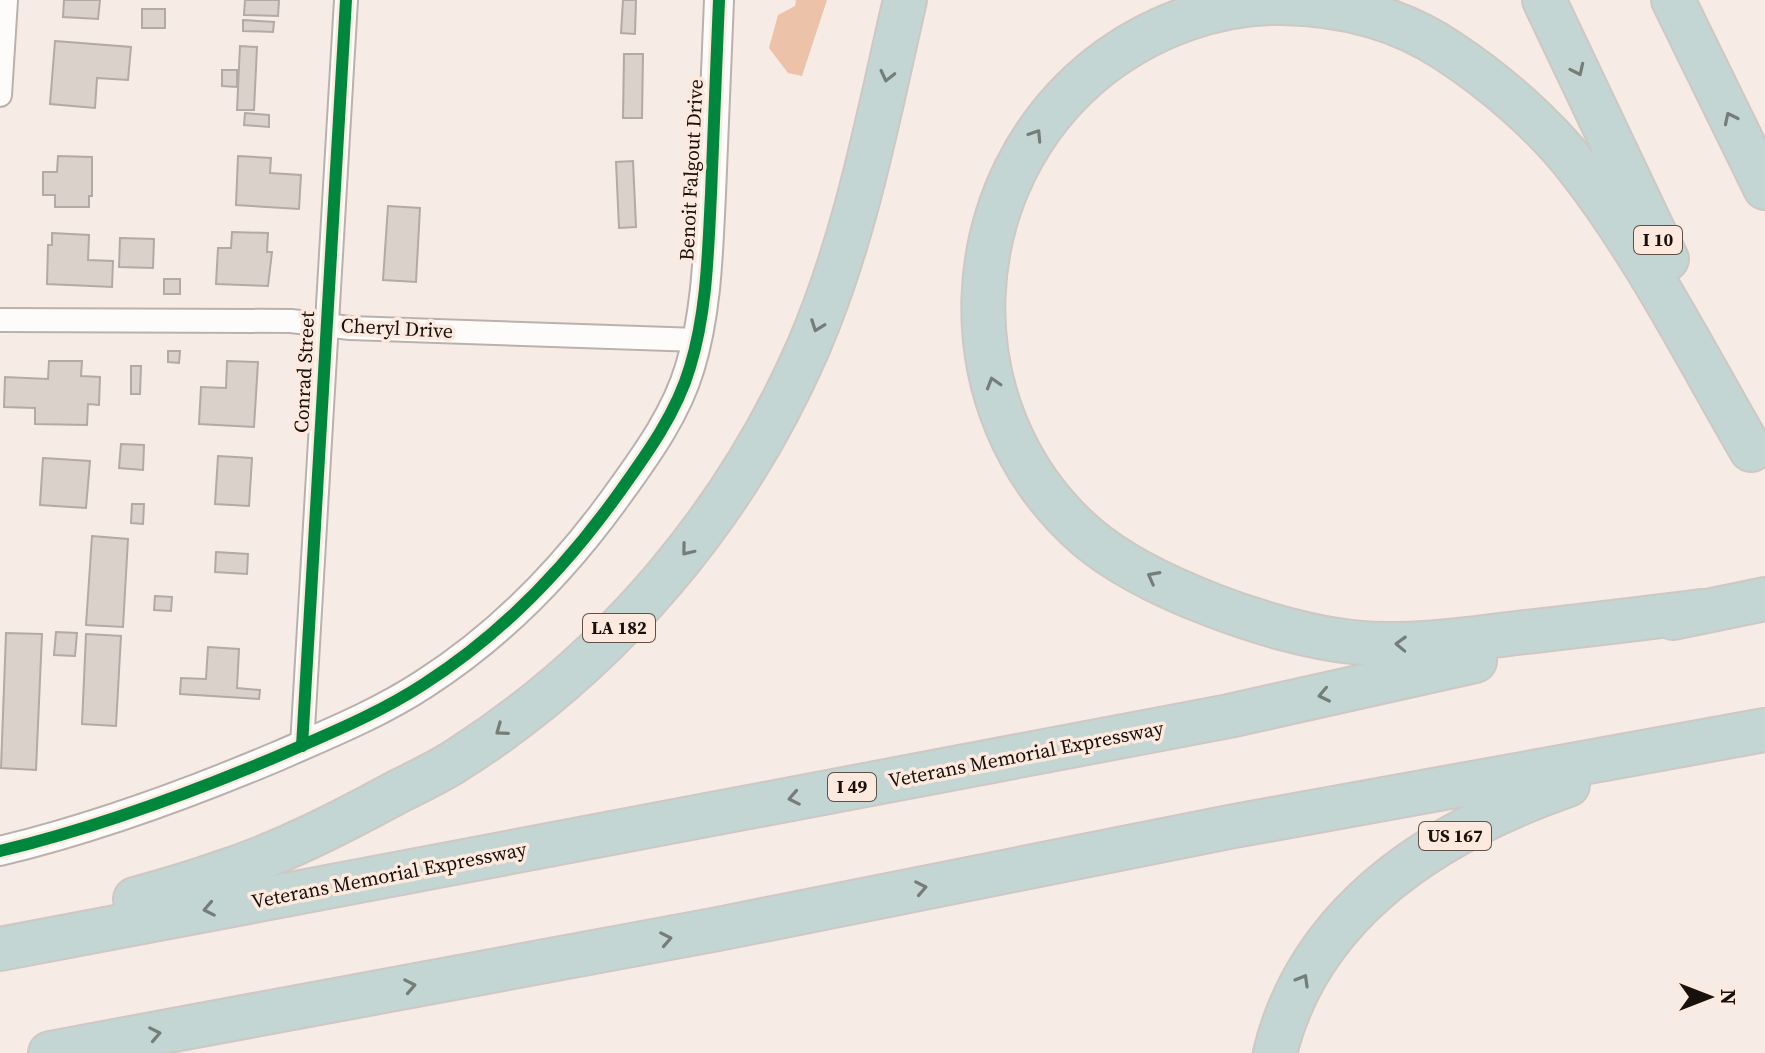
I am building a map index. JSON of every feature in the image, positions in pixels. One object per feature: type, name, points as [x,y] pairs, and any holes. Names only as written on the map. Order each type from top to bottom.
[{"type":"highway","name":"LA 182","points":[[0,941],[223,872],[342,822],[457,761],[500,732],[575,669],[648,598],[717,512],[770,425],[808,347],[841,260],[905,0]]},
{"type":"highway","name":"I 10","points":[[1544,0],[1655,232],[1758,466]]},
{"type":"highway","points":[[1673,0],[1765,188]]},
{"type":"highway","points":[[1701,611],[1422,644],[1355,642],[1320,637],[1223,609],[1177,590],[1115,557],[1087,536],[1039,483],[1004,418],[988,364],[982,289],[986,258],[1000,204],[1018,162],[1064,98],[1112,57],[1152,33],[1210,11],[1264,3],[1306,3],[1358,12],[1393,23],[1446,50],[1522,109],[1575,164],[1618,223],[1758,466]]},
{"type":"highway","name":"Veterans Memorial Expressway","points":[[0,949],[1229,716],[1765,599]]},
{"type":"highway","points":[[50,1053],[718,929],[1229,827],[1746,734]]},
{"type":"highway","name":"US 167","points":[[1275,1053],[1296,992],[1312,964],[1368,896],[1394,873],[1453,837],[1529,799],[1593,776],[1746,734]]},
{"type":"street","points":[[0,95],[6,0]]},
{"type":"street","name":"Conrad Street","points":[[302,746],[346,0]]},
{"type":"street","name":"Benoit Falgout Drive","points":[[0,851],[199,790],[371,715],[425,684],[480,643],[534,593],[601,518],[660,432],[689,372],[698,340],[709,244],[719,0]]},
{"type":"street","name":"Cheryl Drive","points":[[0,320],[291,321],[698,340]]},
{"type":"shaded area","points":[[796,0],[827,0],[802,76],[788,73],[769,48],[778,15],[795,6]]},
{"type":"building","points":[[64,0],[100,0],[98,19],[63,17]]},
{"type":"building","points":[[245,0],[279,0],[278,16],[244,15]]},
{"type":"building","points":[[623,0],[636,0],[635,34],[621,33]]},
{"type":"building","points":[[142,9],[165,9],[165,28],[142,28]]},
{"type":"building","points":[[243,20],[274,22],[273,32],[243,31]]},
{"type":"building","points":[[55,41],[131,47],[128,80],[97,78],[95,108],[50,104]]},
{"type":"building","points":[[240,46],[257,47],[254,110],[237,110]]},
{"type":"building","points":[[624,54],[643,54],[642,118],[623,118]]},
{"type":"building","points":[[222,70],[237,70],[237,87],[222,86]]},
{"type":"building","points":[[245,113],[269,115],[269,127],[244,125]]},
{"type":"building","points":[[58,156],[92,157],[89,207],[55,207],[55,195],[43,195],[43,172],[57,172]]},
{"type":"building","points":[[238,156],[271,158],[270,173],[301,175],[299,209],[236,205]]},
{"type":"building","points":[[633,161],[636,227],[619,228],[616,162]]},
{"type":"building","points":[[388,206],[420,208],[416,282],[383,280]]},
{"type":"building","points":[[232,232],[268,233],[267,252],[272,252],[268,286],[216,284],[218,248],[231,248]]},
{"type":"building","points":[[52,233],[89,235],[88,260],[113,261],[112,287],[47,284],[48,245],[52,245]]},
{"type":"building","points":[[120,238],[154,239],[153,268],[119,267]]},
{"type":"building","points":[[164,279],[180,279],[180,294],[164,294]]},
{"type":"building","points":[[168,351],[180,351],[179,363],[168,362]]},
{"type":"building","points":[[49,361],[82,361],[81,376],[100,377],[99,405],[88,404],[87,425],[35,424],[35,408],[4,407],[5,377],[48,379]]},
{"type":"building","points":[[227,361],[258,362],[254,427],[199,424],[201,387],[226,388]]},
{"type":"building","points":[[131,366],[141,366],[140,394],[131,394]]},
{"type":"building","points":[[121,444],[144,445],[143,470],[119,468]]},
{"type":"building","points":[[218,456],[252,458],[249,506],[215,504]]},
{"type":"building","points":[[43,458],[90,461],[86,508],[40,505]]},
{"type":"building","points":[[132,504],[144,504],[143,524],[131,523]]},
{"type":"building","points":[[92,536],[128,539],[123,627],[86,625]]},
{"type":"building","points":[[216,552],[248,554],[247,574],[215,572]]},
{"type":"building","points":[[155,596],[172,597],[171,611],[154,610]]},
{"type":"building","points":[[56,632],[77,633],[75,656],[54,655]]},
{"type":"building","points":[[6,633],[42,634],[36,770],[1,768]]},
{"type":"building","points":[[86,634],[121,636],[116,726],[82,724]]},
{"type":"building","points":[[208,647],[239,649],[237,688],[260,690],[259,699],[180,694],[181,678],[206,679]]},
{"type":"cycle path","points":[[302,746],[346,0]]},
{"type":"cycle path","points":[[0,851],[71,832],[176,797],[278,756],[389,705],[478,645],[529,600],[575,550],[658,435],[684,385],[696,346],[708,259],[719,0]]}]
